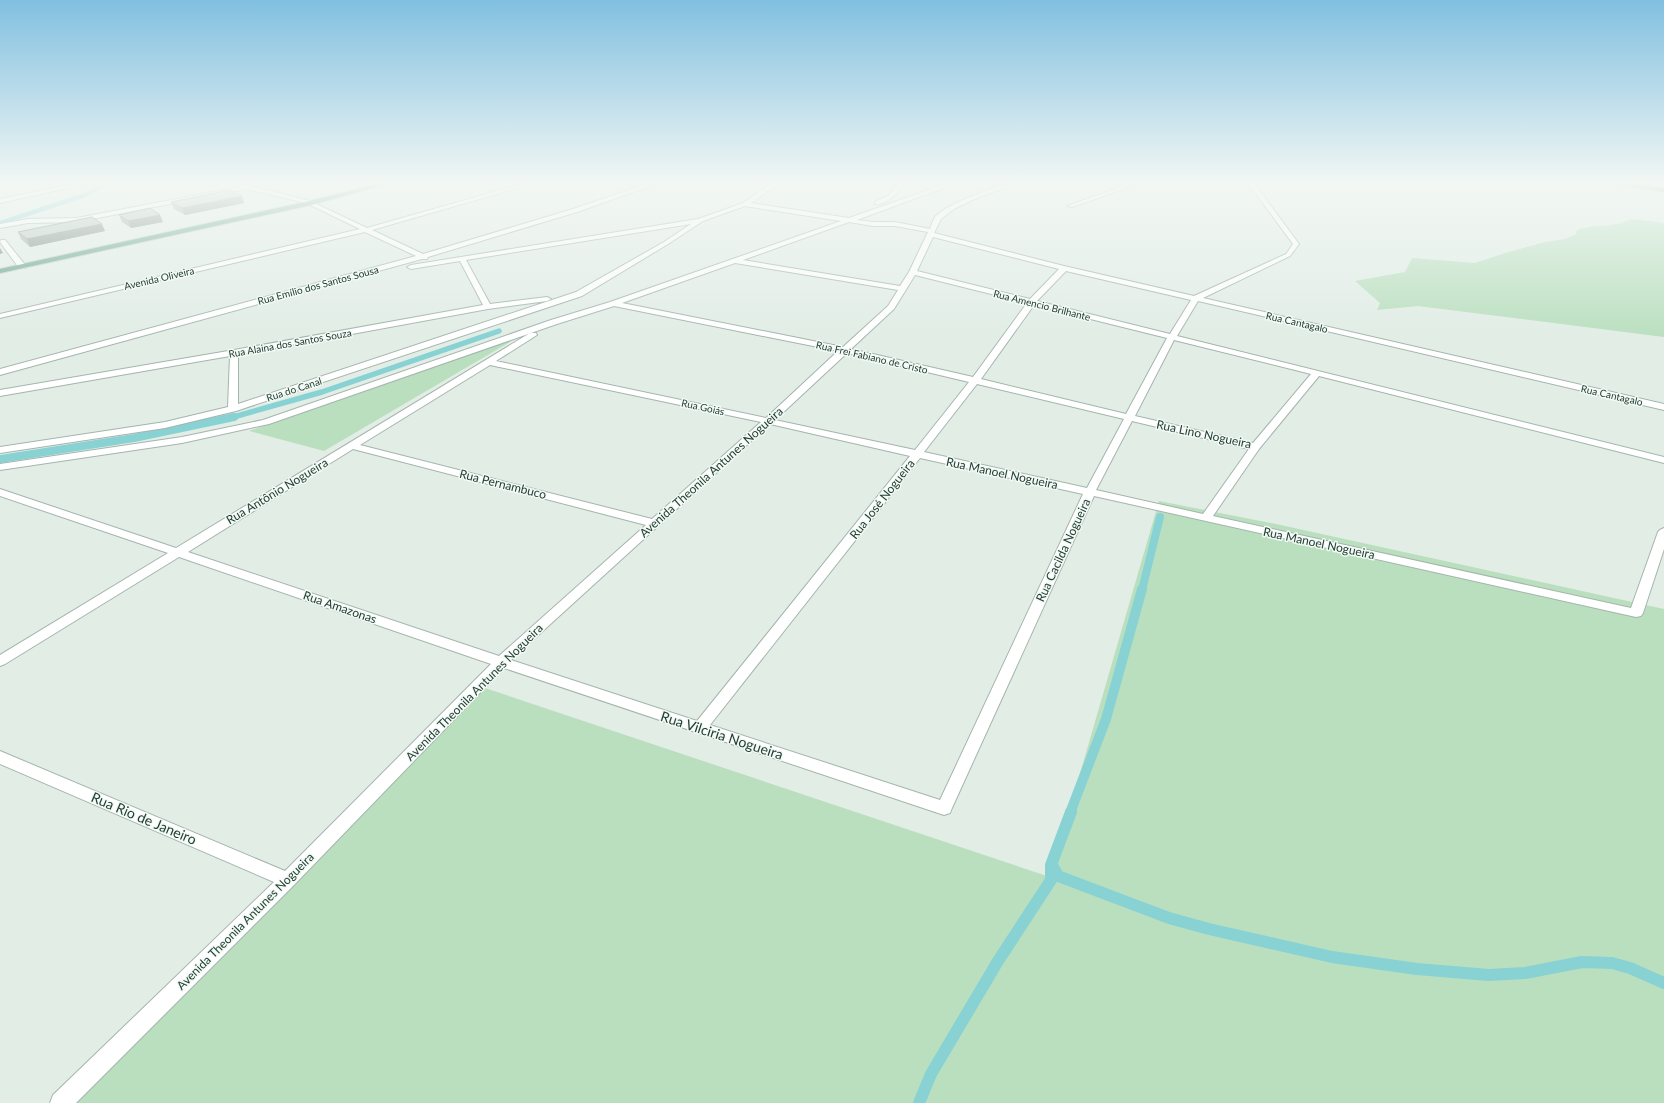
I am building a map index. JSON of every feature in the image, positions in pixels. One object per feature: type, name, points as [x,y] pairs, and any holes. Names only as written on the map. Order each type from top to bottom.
[{"type":"main road","points":[[0,270],[166,234]]},
{"type":"street","name":"Avenida Oliveira","points":[[0,316],[346,234]]},
{"type":"street","points":[[375,234],[423,256],[432,263]]},
{"type":"street","name":"Rua Emílio dos Santos Sousa","points":[[0,372],[423,256],[494,234]]},
{"type":"street","points":[[333,281],[432,263],[612,234]]},
{"type":"street","points":[[598,309],[584,298],[679,234]]},
{"type":"street","points":[[554,322],[613,304],[734,261],[801,234]]},
{"type":"street","name":"Avenida Theonila Antunes Nogueira","points":[[61,1103],[288,880],[500,662],[768,421],[891,307],[913,272],[929,234]]},
{"type":"street","name":"Rua Cantagalo","points":[[939,234],[1064,268],[1664,407]]},
{"type":"street","points":[[1196,298],[1288,255],[1296,244],[1289,234]]},
{"type":"street","points":[[3,241],[21,266]]},
{"type":"street","points":[[462,259],[488,307]]},
{"type":"street","points":[[734,261],[903,289]]},
{"type":"street","name":"Rua José Nogueira","points":[[700,728],[974,382],[1032,302],[1064,268]]},
{"type":"street","name":"Rua Amencio Brilhante","points":[[913,272],[1171,338],[1664,460]]},
{"type":"street","name":"Rua Alaina dos Santos Souza","points":[[0,393],[234,353],[488,307],[584,298]]},
{"type":"street","name":"Rua do Canal","points":[[0,450],[165,425],[233,409],[584,298]]},
{"type":"street","name":"Rua Cacilda Nogueira","points":[[944,808],[1090,492],[1171,338],[1196,298]]},
{"type":"street","name":"Rua Frei Fabiano de Cristo","points":[[613,304],[846,350],[974,382],[1130,418]]},
{"type":"street","name":"Rua do Canal","points":[[0,467],[182,440],[266,422],[554,322]]},
{"type":"street","name":"Rua Antônio Nogueira","points":[[0,661],[554,322]]},
{"type":"street","points":[[233,409],[234,353]]},
{"type":"street","name":"Rua Goiás","points":[[488,362],[917,454]]},
{"type":"street","name":"Rua Lino Nogueira","points":[[1130,418],[1255,448],[1317,373]]},
{"type":"street","name":"Rua Pernambuco","points":[[352,446],[654,523]]},
{"type":"street","points":[[1206,518],[1255,448]]},
{"type":"street","name":"Rua Manoel Nogueira","points":[[917,454],[1636,613],[1664,532]]},
{"type":"street","name":"Rua Amazonas","points":[[0,492],[500,662]]},
{"type":"street","name":"Rua Vilciria Nogueira","points":[[500,662],[944,808]]},
{"type":"street","name":"Rua Rio de Janeiro","points":[[0,757],[288,880]]},
{"type":"green space","points":[[1575,234],[1664,234],[1664,337],[1418,306],[1377,310],[1380,303],[1355,281],[1405,272],[1412,258],[1475,263],[1545,242],[1565,239]]},
{"type":"green space","points":[[515,339],[324,451],[249,431]]},
{"type":"green space","points":[[1159,501],[1276,524],[1664,609],[1664,1103],[70,1103],[476,685],[1050,877]]},
{"type":"building","points":[[21,234],[50,234],[27,239]]},
{"type":"waterway","points":[[232,417],[322,392],[499,331]]},
{"type":"waterway","points":[[0,459],[134,438],[232,417]]},
{"type":"waterway","points":[[1142,590],[1160,517]]},
{"type":"waterway","points":[[1070,813],[1106,719],[1142,589]]},
{"type":"waterway","points":[[919,1103],[931,1074],[998,961],[1051,880],[1051,865],[1071,812]]},
{"type":"waterway","points":[[1052,865],[1058,876],[1169,918],[1209,929],[1332,957],[1417,969],[1489,975],[1525,973],[1582,962],[1612,963],[1630,968],[1664,983]]}]
